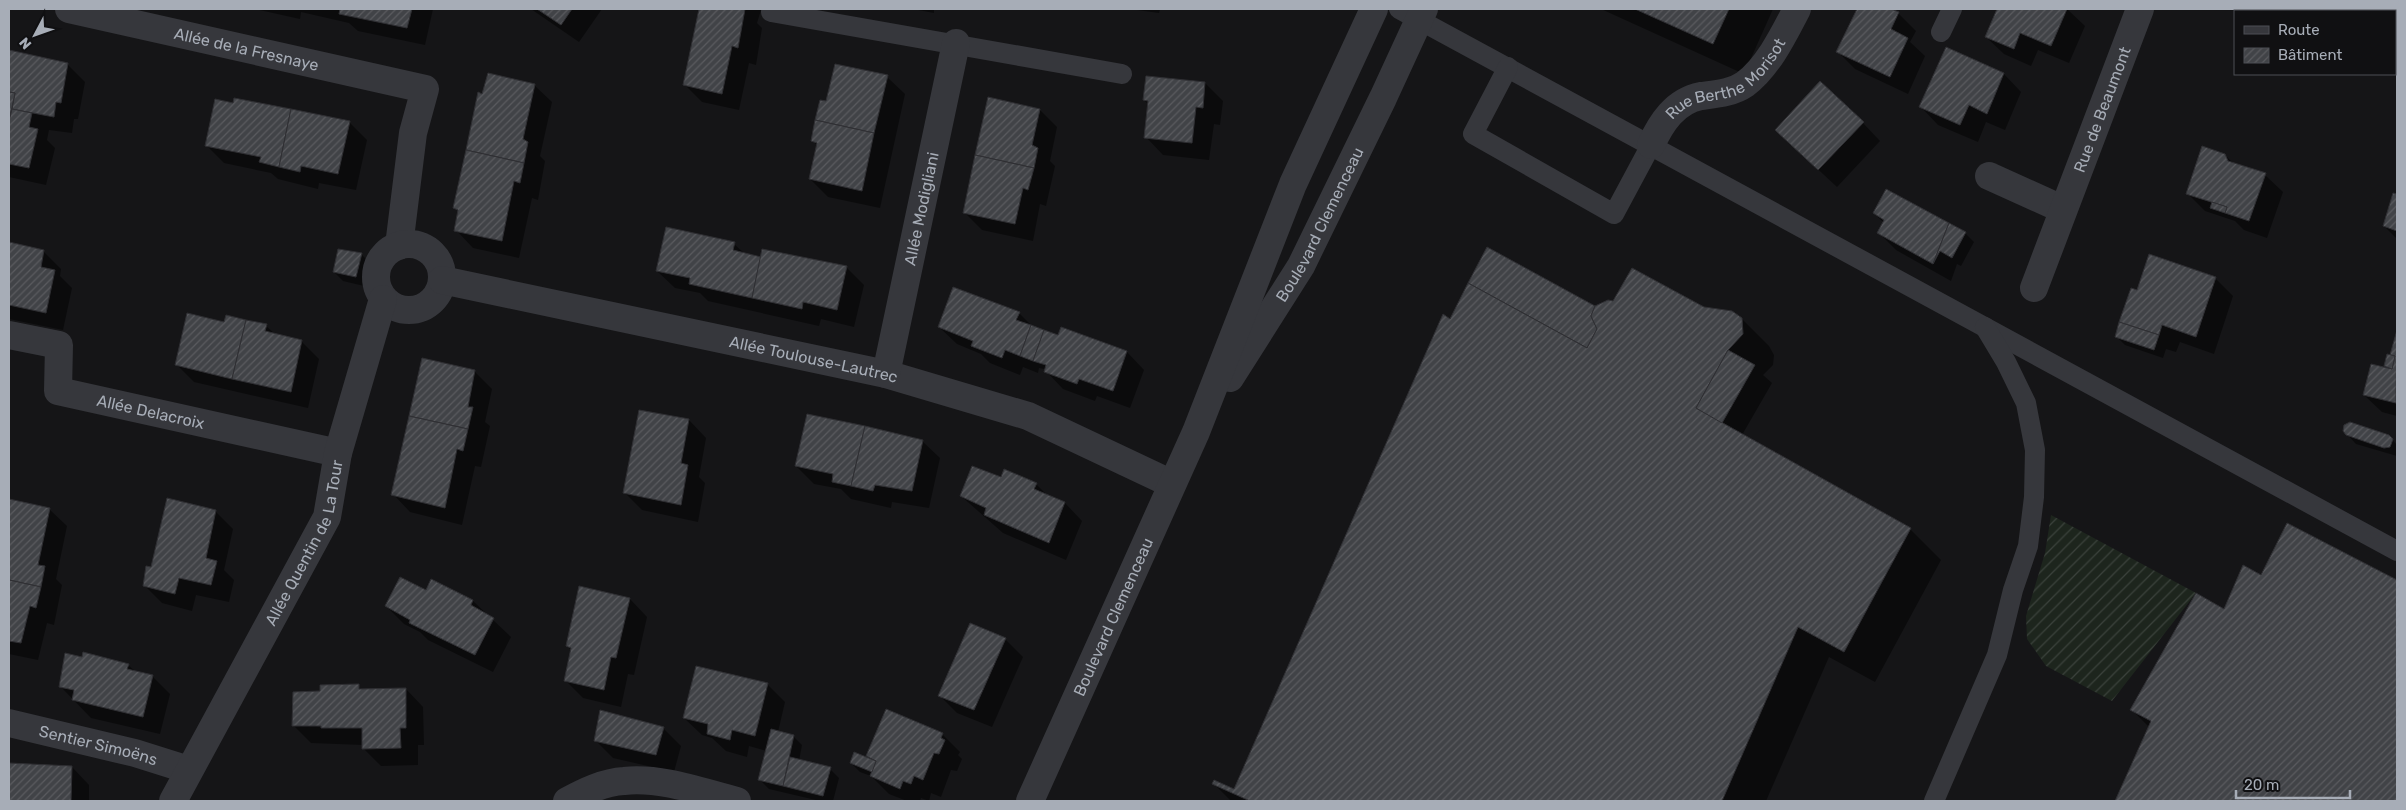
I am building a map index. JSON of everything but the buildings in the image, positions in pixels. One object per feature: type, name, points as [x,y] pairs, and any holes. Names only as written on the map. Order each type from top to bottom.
[{"type":"street","name":"Allée de la Fresnaye","points":[[69,9],[425,89],[413,133],[399,246]]},
{"type":"street","name":"Boulevard Clemenceau","points":[[1030,801],[1196,432],[1293,184],[1374,9]]},
{"type":"street","name":"Rue Berthe Morisot","points":[[1651,145],[1666,119],[1676,108],[1698,97],[1730,92],[1744,85],[1753,77],[1779,41],[1797,9]]},
{"type":"street","name":"Rue de Beaumont","points":[[2034,288],[2062,209],[2140,9]]},
{"type":"street","name":"Boulevard Clemenceau","points":[[1196,432],[1301,266],[1414,12]]},
{"type":"street","name":"Allée Modigliani","points":[[886,374],[956,43]]},
{"type":"street","points":[[1989,176],[2062,209]]},
{"type":"street","points":[[411,244],[420,246],[434,256],[440,268],[442,280],[438,292],[430,303],[418,309],[406,310],[394,307],[383,299],[376,283],[378,264],[387,252],[399,246],[411,244]]},
{"type":"street","name":"Allée Toulouse-Lautrec","points":[[442,280],[886,374],[1028,416],[1172,484]]},
{"type":"street","name":"Allée Quentin de La Tour","points":[[173,801],[328,517],[338,453],[383,299]]},
{"type":"street","name":"Allée Delacroix","points":[[9,335],[59,346],[58,390],[338,453]]},
{"type":"street","name":"Sentier Simoëns","points":[[9,723],[135,753],[189,770]]},
{"type":"street","points":[[567,801],[588,790],[624,780],[660,782],[737,801]]},
{"type":"lane","points":[[1941,32],[1952,9]]},
{"type":"lane","points":[[771,12],[956,43],[1122,74]]},
{"type":"lane","points":[[1414,12],[1508,67],[2397,551]]},
{"type":"lane","points":[[1508,67],[1473,134],[1614,214],[1651,145]]},
{"type":"lane","points":[[1934,801],[1997,655],[2013,590],[2028,546],[2034,497],[2035,450],[2026,403],[2006,362],[1984,326]]},
{"type":"shaded area","points":[[2051,515],[2196,593],[2112,701],[2046,666],[2027,639],[2026,616],[2045,553]]}]
